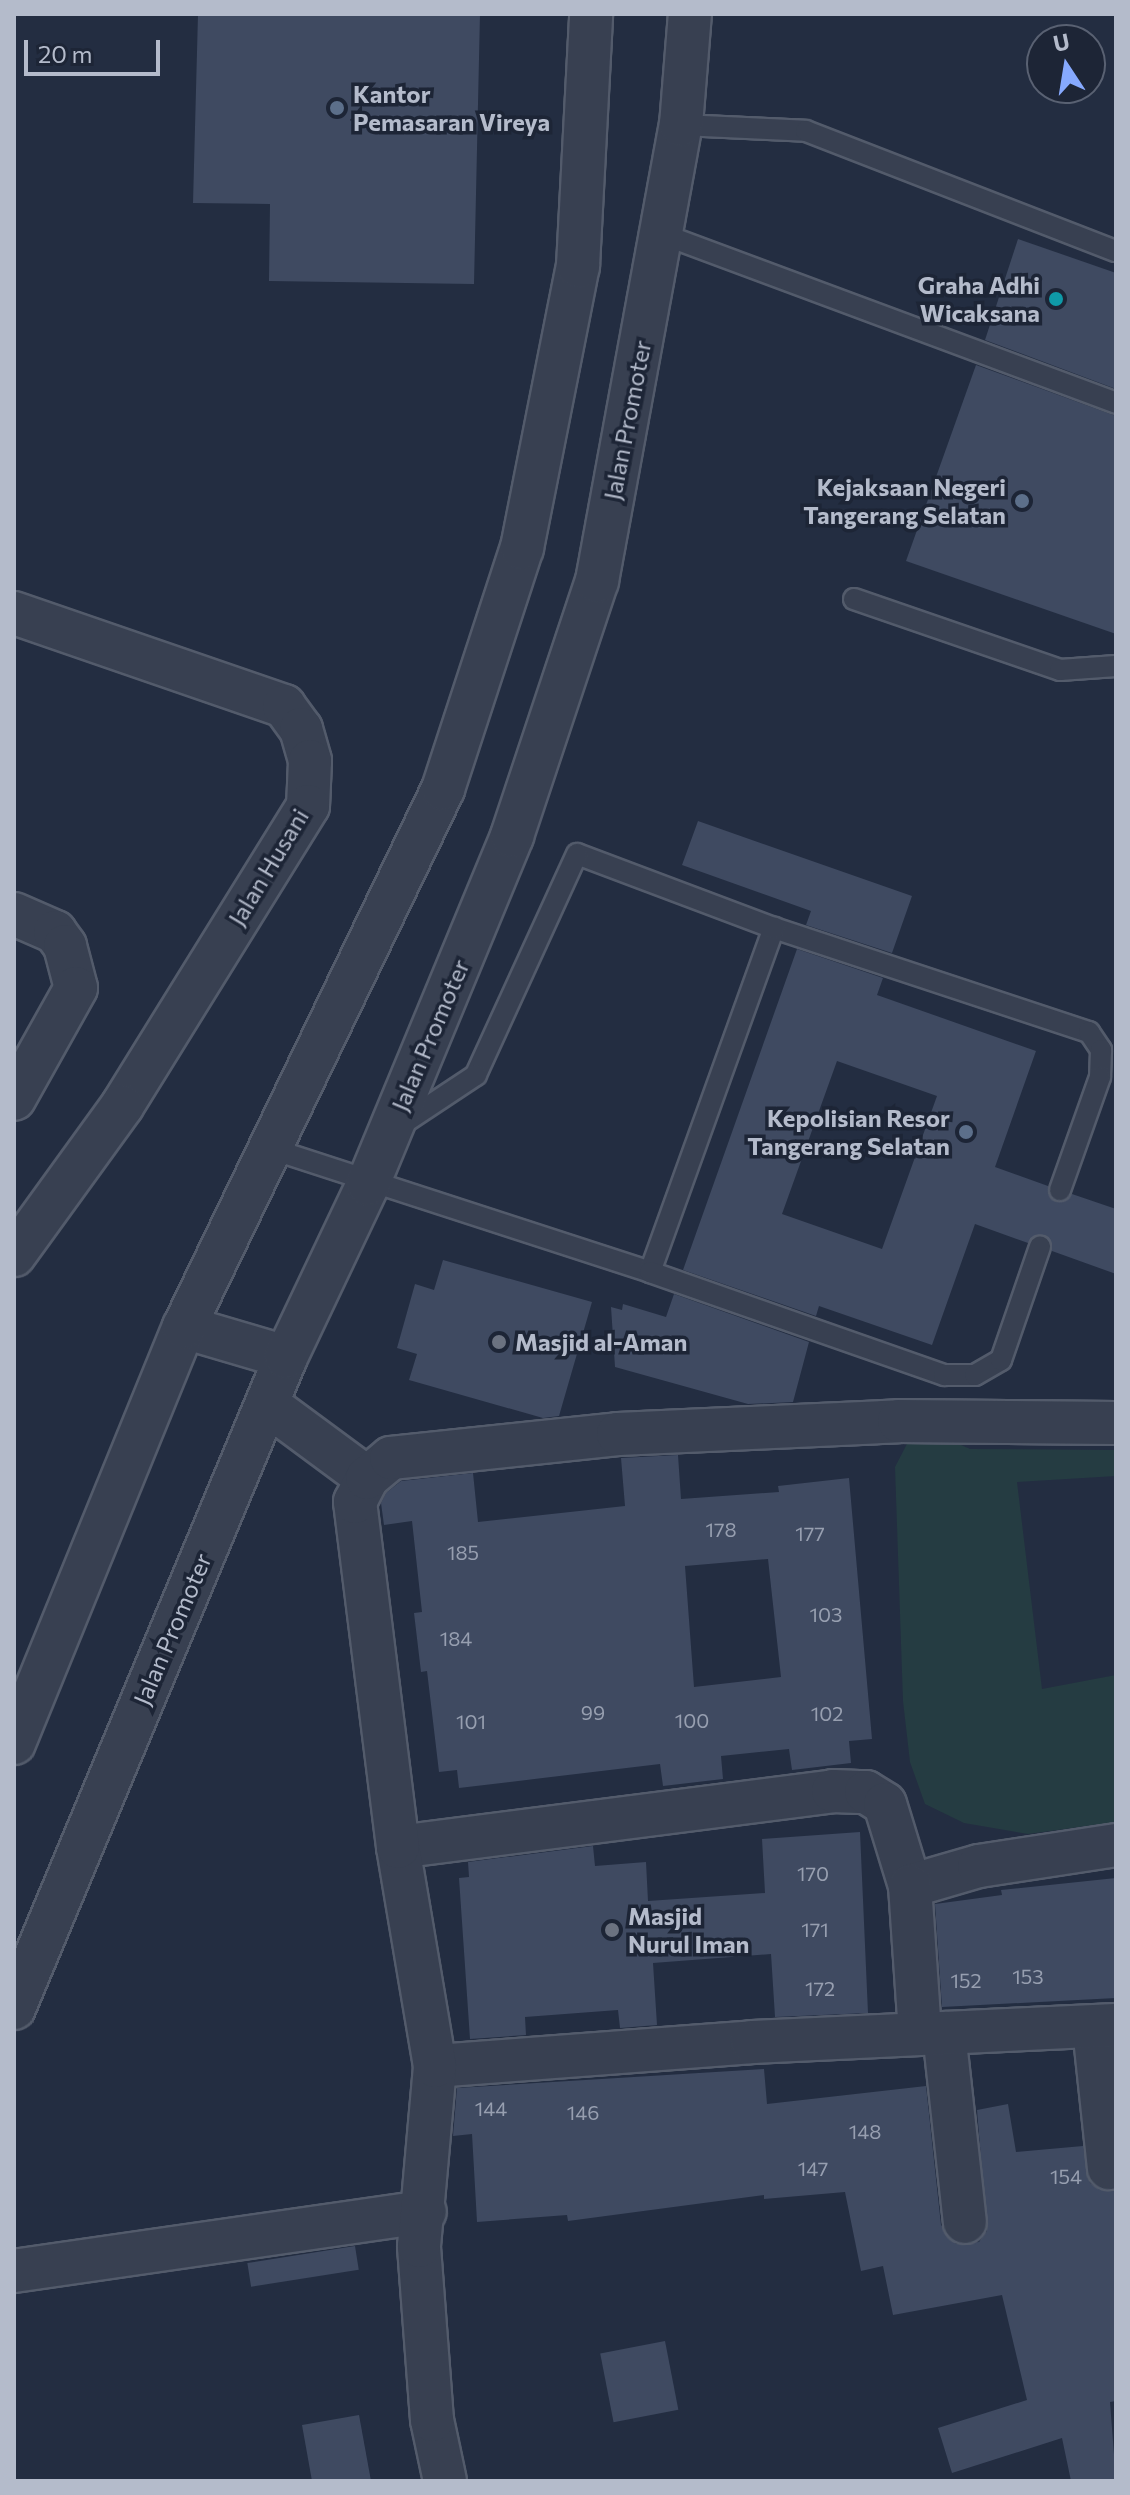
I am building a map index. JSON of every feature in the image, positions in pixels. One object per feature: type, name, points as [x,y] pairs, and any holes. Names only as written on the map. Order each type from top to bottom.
[{"type":"street","points":[[14,1743],[184,1327],[443,789],[522,548],[578,266],[591,14]]},
{"type":"street","name":"Jalan Promoter","points":[[14,2008],[286,1357],[368,1184],[512,836],[597,581],[681,125],[690,14]]},
{"type":"street","name":"Jalan Husani","points":[[14,613],[284,706],[301,729],[310,761],[308,806],[122,1106],[14,1255]]},
{"type":"street","points":[[14,914],[55,932],[65,946],[76,988],[14,1099]]},
{"type":"street","points":[[184,1327],[286,1357]]},
{"type":"street","points":[[267,1404],[367,1478]]},
{"type":"street","points":[[445,2481],[432,2420],[419,2246],[425,2212],[435,2066],[398,1847],[355,1502],[367,1478],[391,1458],[618,1434],[899,1421],[1116,1423]]},
{"type":"street","points":[[398,1847],[833,1791],[866,1792],[885,1804],[910,1886],[965,2222]]},
{"type":"street","points":[[910,1886],[979,1866],[1116,1845]]},
{"type":"street","points":[[435,2066],[932,2033],[1105,2026],[1109,2168]]},
{"type":"street","points":[[14,2271],[425,2212]]},
{"type":"lane","points":[[681,125],[806,131],[1116,251]]},
{"type":"lane","points":[[662,234],[1116,403]]},
{"type":"lane","points":[[854,599],[1060,670],[1116,666]]},
{"type":"lane","points":[[389,1132],[476,1075],[577,854],[774,928],[1089,1032],[1101,1050],[1100,1077],[1060,1190]]},
{"type":"lane","points":[[650,1272],[774,928]]},
{"type":"lane","points":[[269,1148],[368,1184],[650,1272],[944,1375],[975,1375],[1001,1360],[1040,1247]]},
{"type":"green space","points":[[948,1439],[970,1449],[1116,1450],[1116,1476],[1017,1482],[1042,1689],[1116,1675],[1116,1822],[1028,1834],[964,1823],[925,1804],[910,1762],[903,1701],[895,1467],[909,1440]]},
{"type":"building","name":"Kantor Pemasaran Vireya","points":[[198,14],[480,14],[474,284],[269,281],[270,204],[193,203]]},
{"type":"building","name":"Graha Adhi Wicaksana","points":[[1018,239],[1116,273],[1116,389],[985,340]]},
{"type":"building","name":"Kejaksaan Negeri Tangerang Selatan","points":[[976,365],[1116,416],[1116,634],[906,561]]},
{"type":"building","points":[[698,821],[912,896],[892,953],[806,925],[811,911],[682,865]]},
{"type":"building","name":"Kepolisian Resor Tangerang Selatan","points":[[797,949],[883,978],[877,995],[1036,1051],[995,1167],[1048,1186],[1056,1202],[1072,1194],[1116,1209],[1116,1274],[1052,1251],[1045,1235],[1028,1243],[975,1224],[932,1345],[819,1306],[816,1316],[683,1270]],"holes":[[[837,1061],[937,1096],[882,1249],[782,1214]]]},
{"type":"building","name":"Masjid al-Aman","points":[[443,1260],[592,1302],[559,1416],[543,1418],[409,1380],[417,1354],[397,1348],[415,1284],[434,1290]]},
{"type":"building","points":[[674,1294],[809,1342],[793,1402],[748,1404],[615,1367],[611,1307],[622,1310],[623,1304],[666,1317]]},
{"type":"building","points":[[678,1455],[681,1499],[779,1492],[778,1486],[849,1478],[872,1739],[849,1741],[851,1763],[792,1770],[789,1749],[721,1756],[723,1779],[663,1786],[660,1764],[459,1788],[457,1770],[439,1772],[427,1671],[421,1672],[414,1613],[422,1612],[412,1521],[384,1525],[381,1503],[386,1493],[401,1481],[473,1473],[478,1522],[625,1506],[621,1458]],"holes":[[[768,1559],[781,1677],[694,1687],[685,1566]]]},
{"type":"building","points":[[860,1832],[868,2013],[775,2017],[771,1954],[653,1963],[657,2025],[620,2028],[618,2010],[525,2017],[526,2035],[470,2039],[459,1878],[469,1877],[468,1862],[593,1846],[595,1866],[646,1862],[648,1901],[765,1893],[762,1839]]},
{"type":"building","points":[[1116,1878],[1116,1998],[942,2007],[935,1904],[1002,1895],[1001,1890]]},
{"type":"building","points":[[764,2069],[767,2104],[926,2086],[941,2225],[956,2244],[979,2242],[987,2231],[977,2110],[1008,2104],[1016,2152],[1083,2146],[1090,2183],[1100,2190],[1116,2190],[1116,2401],[1110,2402],[1116,2481],[1071,2481],[1062,2438],[952,2473],[938,2428],[1027,2400],[1002,2295],[893,2315],[883,2266],[861,2271],[845,2192],[764,2199],[764,2195],[568,2221],[567,2215],[477,2222],[472,2134],[453,2136],[457,2088]]},
{"type":"building","points":[[355,2246],[359,2270],[251,2287],[247,2263]]},
{"type":"building","points":[[665,2341],[678,2410],[614,2422],[600,2354]]},
{"type":"building","points":[[359,2415],[371,2481],[312,2481],[302,2425]]},
{"type":"place","name":"Kantor Pemasaran Vireya","points":[[337,108]]},
{"type":"place","name":"Graha Adhi Wicaksana","points":[[1056,299]]},
{"type":"place","name":"Kejaksaan Negeri Tangerang Selatan","points":[[1022,501]]},
{"type":"place","name":"Kepolisian Resor Tangerang Selatan","points":[[966,1132]]},
{"type":"place","name":"Masjid al-Aman","points":[[499,1342]]},
{"type":"place","name":"Masjid Nurul Iman","points":[[612,1930]]}]
